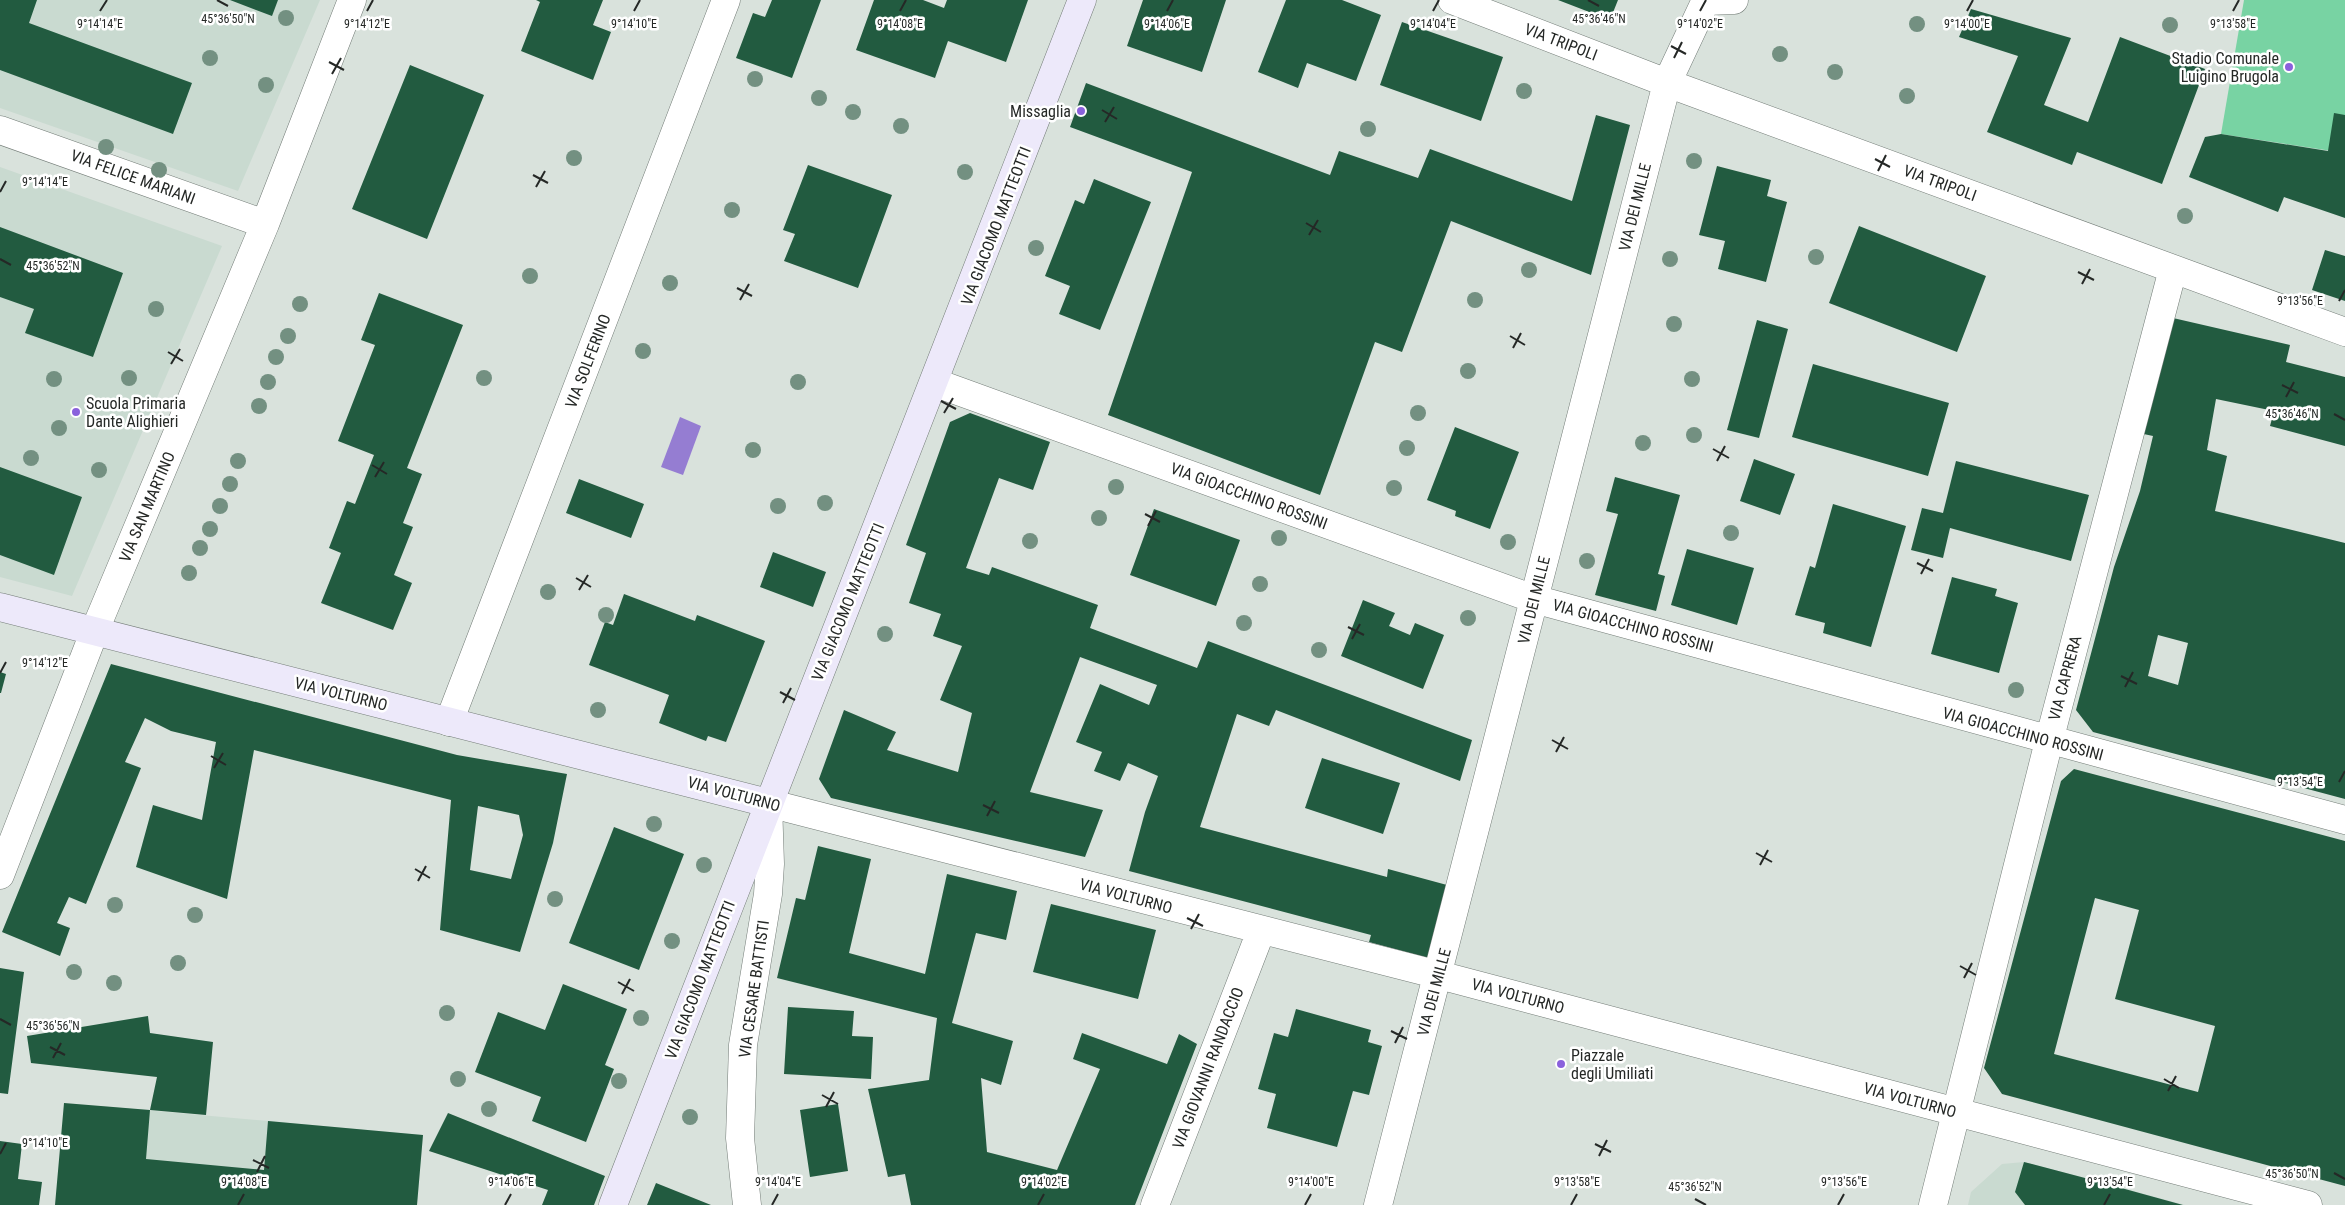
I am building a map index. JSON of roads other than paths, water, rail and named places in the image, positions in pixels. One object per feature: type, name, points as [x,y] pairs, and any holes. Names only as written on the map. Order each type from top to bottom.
[{"type":"street","name":"VIA SAN MARTINO","points":[[0,875],[95,630],[265,224],[352,0]]},
{"type":"street","name":"VIA SOLFERINO","points":[[450,722],[726,0]]},
{"type":"street","name":"VIA GIACOMO MATTEOTTI","points":[[613,1205],[768,803],[936,383],[1082,0]]},
{"type":"street","name":"VIA TRIPOLI","points":[[1452,0],[1667,82],[2345,332]]},
{"type":"street","name":"VIA DEI MILLE","points":[[1378,1205],[1439,975],[1667,82],[1706,0]]},
{"type":"street","points":[[1706,0],[1734,0]]},
{"type":"street","name":"VIA FELICE MARIANI","points":[[0,130],[265,224]]},
{"type":"street","name":"VIA CAPRERA","points":[[1933,1205],[2049,741],[2173,269]]},
{"type":"street","name":"VIA GIOACCHINO ROSSINI","points":[[936,383],[1534,599],[2049,741],[2345,820]]},
{"type":"street","name":"VIA VOLTURNO","points":[[0,607],[1439,975],[2308,1205]]},
{"type":"street","name":"VIA CESARE BATTISTI","points":[[748,1205],[740,1138],[743,1045],[768,894],[770,864],[768,803]]},
{"type":"street","name":"VIA GIOVANNI RANDACCIO","points":[[1155,1205],[1261,931]]},
{"type":"place","name":"Stadio Comunale Luigino Brugola","points":[[2289,67]]},
{"type":"place","name":"Missaglia","points":[[1081,111]]},
{"type":"place","name":"Scuola Primaria Dante Alighieri","points":[[76,412]]},
{"type":"place","name":"Piazzale degli Umiliati","points":[[1561,1064]]}]
